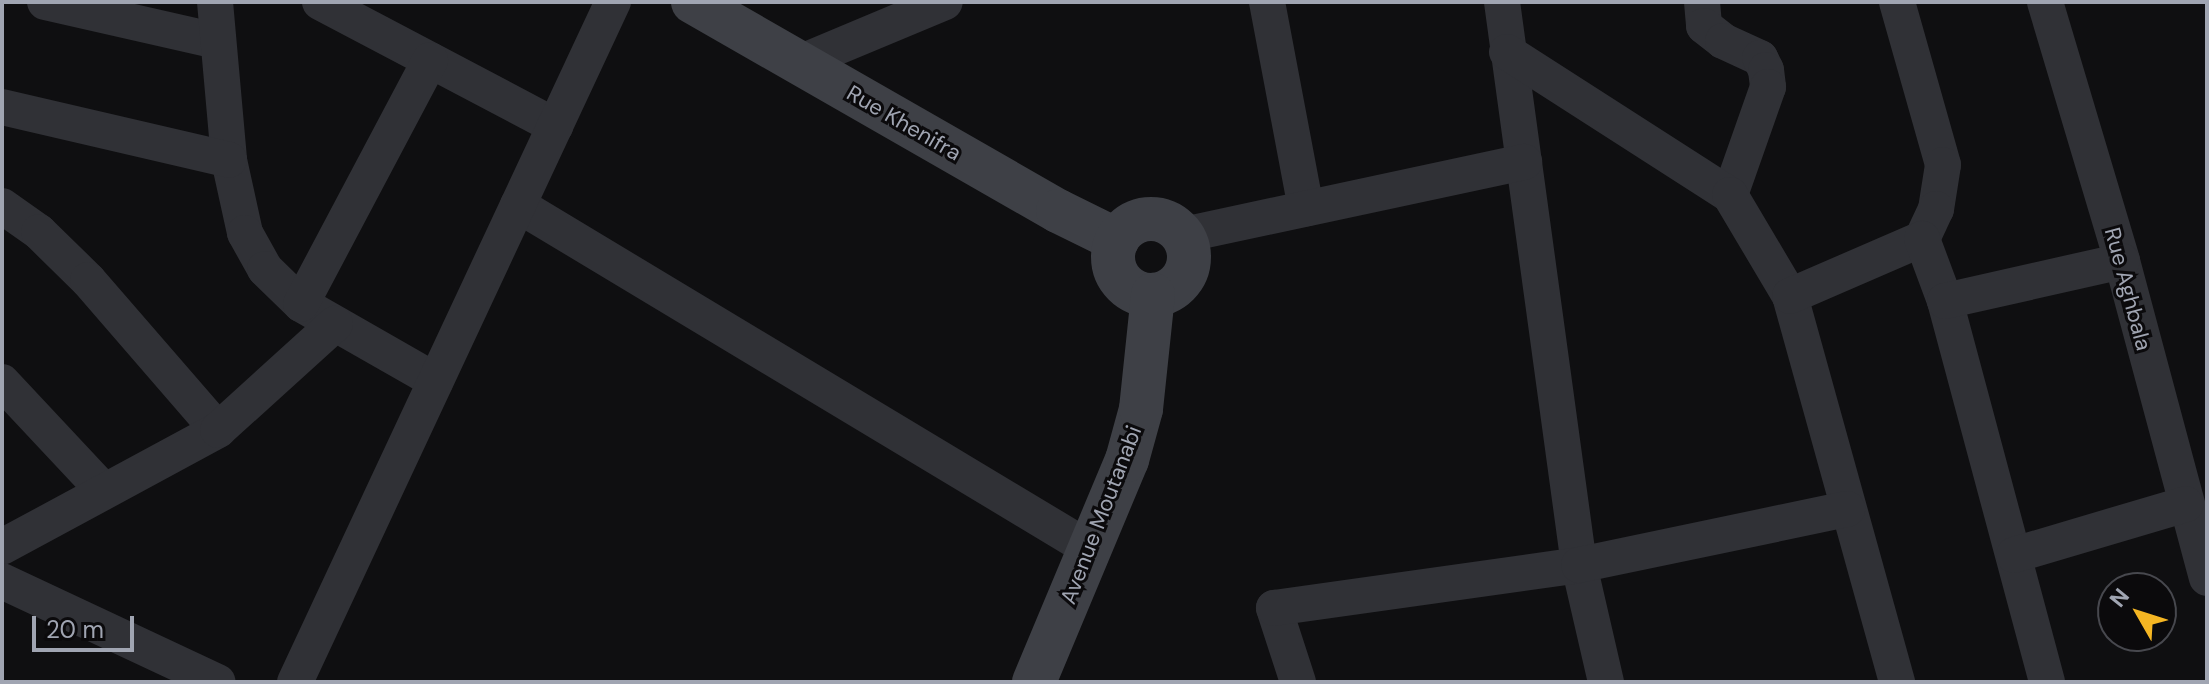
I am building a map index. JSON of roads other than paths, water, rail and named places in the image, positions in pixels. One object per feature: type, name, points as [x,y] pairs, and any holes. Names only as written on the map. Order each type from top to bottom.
[{"type":"street","points":[[45,2],[217,41]]},
{"type":"street","points":[[215,2],[229,160],[245,233],[265,269],[301,304],[436,381]]},
{"type":"street","points":[[320,2],[555,126]]},
{"type":"street","points":[[295,682],[613,2]]},
{"type":"street","name":"Rue Khenifra","points":[[693,2],[1058,211],[1117,240]]},
{"type":"street","points":[[799,63],[945,2]]},
{"type":"street","points":[[1267,2],[1306,208]]},
{"type":"street","points":[[1502,2],[1579,565],[1606,682]]},
{"type":"street","points":[[1702,2],[1704,26],[1723,41],[1760,58],[1766,70],[1768,87],[1730,195]]},
{"type":"street","points":[[1790,296],[1922,239],[1936,209],[1943,165],[1897,2]]},
{"type":"street","name":"Rue Aghbala","points":[[2045,2],[2122,261],[2207,578]]},
{"type":"street","points":[[1507,52],[1730,195],[1790,296],[1897,682]]},
{"type":"street","points":[[301,304],[430,60]]},
{"type":"street","points":[[2,107],[229,160]]},
{"type":"street","points":[[1183,235],[1524,162]]},
{"type":"street","points":[[518,205],[1090,549]]},
{"type":"street","points":[[2,206],[39,232],[88,280],[218,430]]},
{"type":"street","points":[[1148,218],[1174,226],[1183,235],[1188,261],[1185,274],[1177,285],[1153,295],[1127,288],[1119,278],[1113,265],[1117,240],[1136,221],[1148,218]]},
{"type":"street","points":[[1922,239],[1945,301],[2047,682]]},
{"type":"street","points":[[1945,301],[2122,261]]},
{"type":"street","name":"Avenue Moutanabi","points":[[1034,682],[1127,460],[1141,409],[1153,295]]},
{"type":"street","points":[[2,547],[218,430],[335,324]]},
{"type":"street","points":[[2,382],[104,491]]},
{"type":"street","points":[[2014,555],[2186,504]]},
{"type":"street","points":[[1298,682],[1274,608],[1579,565],[1847,509]]},
{"type":"street","points":[[2,581],[218,682]]}]
